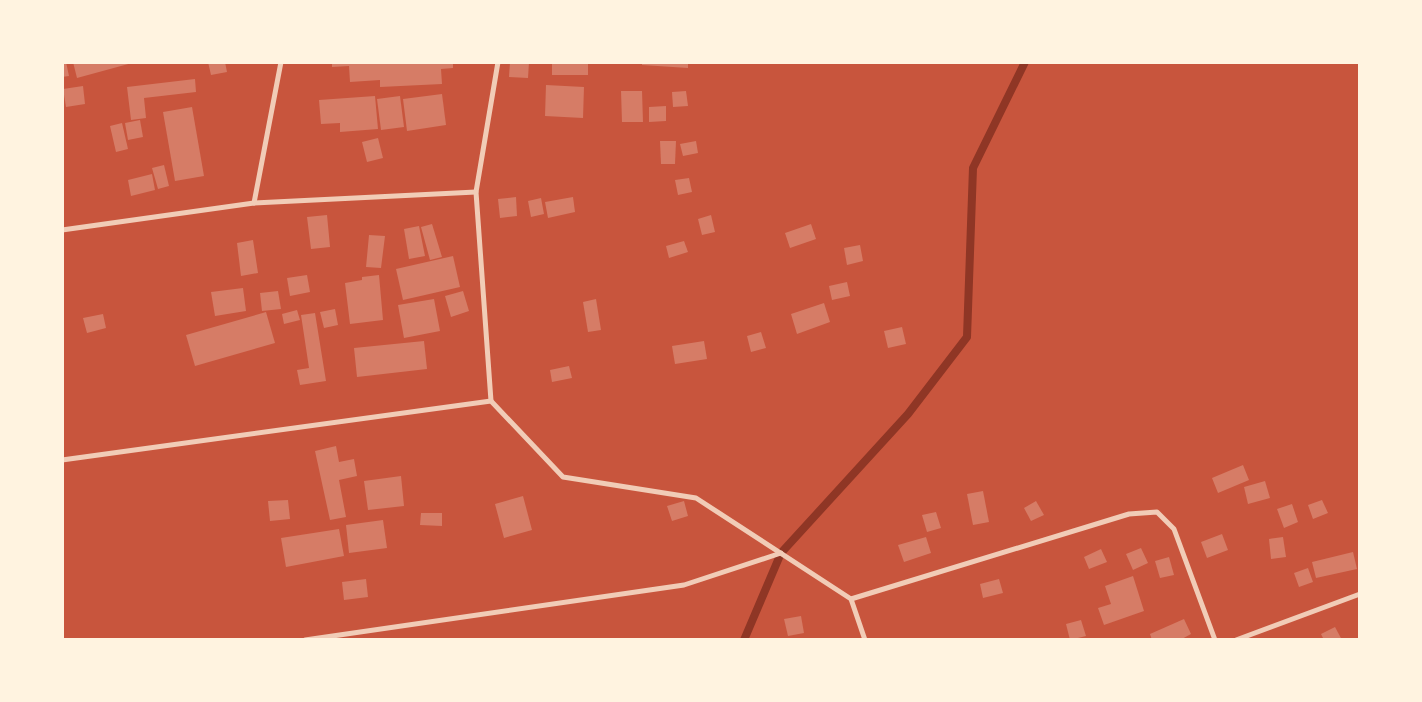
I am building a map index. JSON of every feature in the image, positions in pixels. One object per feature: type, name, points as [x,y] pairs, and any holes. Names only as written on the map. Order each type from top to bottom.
[{"type":"street","points":[[254,203],[281,62]]},
{"type":"street","points":[[498,62],[476,192],[491,401],[563,477],[696,498],[851,599],[864,640]]},
{"type":"street","points":[[62,230],[254,203],[476,192]]},
{"type":"street","points":[[62,460],[491,401]]},
{"type":"street","points":[[851,599],[1129,514],[1157,512],[1174,529],[1215,640]]},
{"type":"street","points":[[305,640],[684,584],[781,553]]},
{"type":"street","points":[[1236,640],[1360,594]]},
{"type":"building","points":[[62,62],[66,62],[69,76],[62,77]]},
{"type":"building","points":[[73,62],[132,62],[132,63],[77,78]]},
{"type":"building","points":[[208,62],[225,62],[227,72],[211,75]]},
{"type":"building","points":[[332,62],[453,62],[453,68],[441,69],[442,84],[380,87],[380,80],[350,82],[349,66],[332,67]]},
{"type":"building","points":[[510,62],[529,62],[528,78],[509,77]]},
{"type":"building","points":[[552,62],[588,62],[588,75],[552,75]]},
{"type":"building","points":[[642,62],[688,62],[688,68],[642,65]]},
{"type":"building","points":[[195,79],[196,92],[144,98],[146,118],[131,120],[127,87]]},
{"type":"building","points":[[546,85],[584,87],[583,118],[545,116]]},
{"type":"building","points":[[83,86],[85,104],[66,107],[63,89]]},
{"type":"building","points":[[621,91],[642,91],[643,122],[622,122]]},
{"type":"building","points":[[686,91],[688,106],[673,107],[672,92]]},
{"type":"building","points":[[442,94],[446,125],[407,131],[403,99]]},
{"type":"building","points":[[375,96],[378,129],[340,132],[340,123],[321,124],[319,100]]},
{"type":"building","points":[[400,96],[404,127],[381,130],[377,99]]},
{"type":"building","points":[[666,106],[666,121],[649,122],[649,107]]},
{"type":"building","points":[[192,107],[204,176],[175,181],[163,112]]},
{"type":"building","points":[[140,120],[143,137],[128,140],[125,123]]},
{"type":"building","points":[[122,123],[128,149],[116,152],[110,126]]},
{"type":"building","points":[[378,138],[383,158],[367,162],[362,142]]},
{"type":"building","points":[[660,141],[676,141],[675,164],[661,164]]},
{"type":"building","points":[[696,141],[698,153],[683,156],[680,144]]},
{"type":"building","points":[[164,165],[169,186],[158,189],[152,168]]},
{"type":"building","points":[[152,174],[155,190],[131,196],[128,180]]},
{"type":"building","points":[[689,178],[692,192],[678,195],[675,180]]},
{"type":"building","points":[[516,197],[517,216],[500,218],[498,199]]},
{"type":"building","points":[[573,197],[575,212],[548,218],[545,202]]},
{"type":"building","points":[[541,198],[544,214],[531,217],[528,201]]},
{"type":"building","points":[[327,215],[330,247],[311,249],[307,217]]},
{"type":"building","points":[[711,215],[715,232],[702,235],[698,219]]},
{"type":"building","points":[[432,224],[442,257],[430,260],[421,227]]},
{"type":"building","points":[[811,224],[816,239],[790,248],[785,233]]},
{"type":"building","points":[[419,226],[425,256],[409,259],[404,229]]},
{"type":"building","points":[[369,235],[385,236],[381,268],[366,267]]},
{"type":"building","points":[[253,240],[258,273],[241,276],[237,243]]},
{"type":"building","points":[[684,241],[688,252],[669,258],[666,246]]},
{"type":"building","points":[[860,245],[863,261],[847,265],[844,248]]},
{"type":"building","points":[[453,256],[460,287],[403,300],[396,269]]},
{"type":"building","points":[[307,275],[310,292],[290,296],[287,278]]},
{"type":"building","points":[[379,275],[383,320],[350,324],[345,283],[362,280],[362,277]]},
{"type":"building","points":[[847,282],[850,296],[832,300],[829,286]]},
{"type":"building","points":[[243,288],[246,311],[215,316],[211,292]]},
{"type":"building","points":[[278,291],[281,309],[262,311],[260,293]]},
{"type":"building","points":[[463,291],[469,311],[451,317],[445,296]]},
{"type":"building","points":[[434,299],[440,331],[404,338],[398,305]]},
{"type":"building","points":[[596,299],[601,330],[588,332],[583,302]]},
{"type":"building","points":[[824,303],[830,322],[797,334],[791,314]]},
{"type":"building","points":[[335,309],[338,325],[324,328],[320,312]]},
{"type":"building","points":[[297,310],[300,320],[284,324],[282,314]]},
{"type":"building","points":[[266,312],[275,343],[195,366],[186,335]]},
{"type":"building","points":[[315,313],[326,381],[300,385],[297,370],[309,368],[301,315]]},
{"type":"building","points":[[103,314],[106,328],[87,333],[83,318]]},
{"type":"building","points":[[902,327],[906,344],[888,348],[884,331]]},
{"type":"building","points":[[761,332],[766,348],[751,352],[747,336]]},
{"type":"building","points":[[424,341],[427,369],[357,377],[354,348]]},
{"type":"building","points":[[704,341],[707,359],[675,364],[672,346]]},
{"type":"building","points":[[569,366],[572,378],[552,382],[550,370]]},
{"type":"building","points":[[336,446],[339,462],[354,459],[357,476],[339,480],[346,517],[330,520],[315,451]]},
{"type":"building","points":[[1243,465],[1249,480],[1218,493],[1212,478]]},
{"type":"building","points":[[401,476],[404,506],[368,510],[364,481]]},
{"type":"building","points":[[1265,481],[1270,498],[1248,504],[1244,487]]},
{"type":"building","points":[[983,491],[989,522],[973,525],[967,494]]},
{"type":"building","points":[[523,496],[532,530],[504,538],[495,504]]},
{"type":"building","points":[[288,500],[290,519],[270,521],[268,501]]},
{"type":"building","points":[[1322,500],[1328,513],[1313,519],[1308,505]]},
{"type":"building","points":[[684,501],[688,516],[672,521],[667,506]]},
{"type":"building","points":[[1036,501],[1044,515],[1031,521],[1024,508]]},
{"type":"building","points":[[1292,504],[1298,522],[1284,528],[1277,509]]},
{"type":"building","points":[[936,512],[941,528],[927,532],[922,515]]},
{"type":"building","points":[[421,513],[442,513],[442,526],[420,525]]},
{"type":"building","points":[[383,520],[387,548],[349,553],[346,525]]},
{"type":"building","points":[[339,529],[344,556],[286,567],[281,538]]},
{"type":"building","points":[[1222,534],[1228,550],[1207,558],[1201,542]]},
{"type":"building","points":[[926,537],[931,553],[904,562],[898,545]]},
{"type":"building","points":[[1283,537],[1286,557],[1271,559],[1269,539]]},
{"type":"building","points":[[1141,548],[1148,563],[1133,570],[1126,554]]},
{"type":"building","points":[[1101,549],[1107,562],[1089,569],[1084,557]]},
{"type":"building","points":[[1353,552],[1357,569],[1316,578],[1312,562]]},
{"type":"building","points":[[1169,557],[1174,575],[1160,578],[1155,561]]},
{"type":"building","points":[[1308,568],[1313,582],[1299,587],[1294,573]]},
{"type":"building","points":[[1133,576],[1144,611],[1104,625],[1098,608],[1111,604],[1105,586]]},
{"type":"building","points":[[366,579],[368,597],[344,600],[342,582]]},
{"type":"building","points":[[999,579],[1003,593],[983,598],[980,584]]},
{"type":"building","points":[[801,616],[804,633],[788,636],[784,619]]},
{"type":"building","points":[[1184,619],[1191,634],[1180,640],[1152,640],[1150,634]]},
{"type":"building","points":[[1081,620],[1086,636],[1070,640],[1066,624]]},
{"type":"building","points":[[1335,627],[1342,640],[1324,640],[1321,634]]},
{"type":"waterway","points":[[744,640],[781,553],[908,414],[967,337],[973,168],[1025,62]]}]
